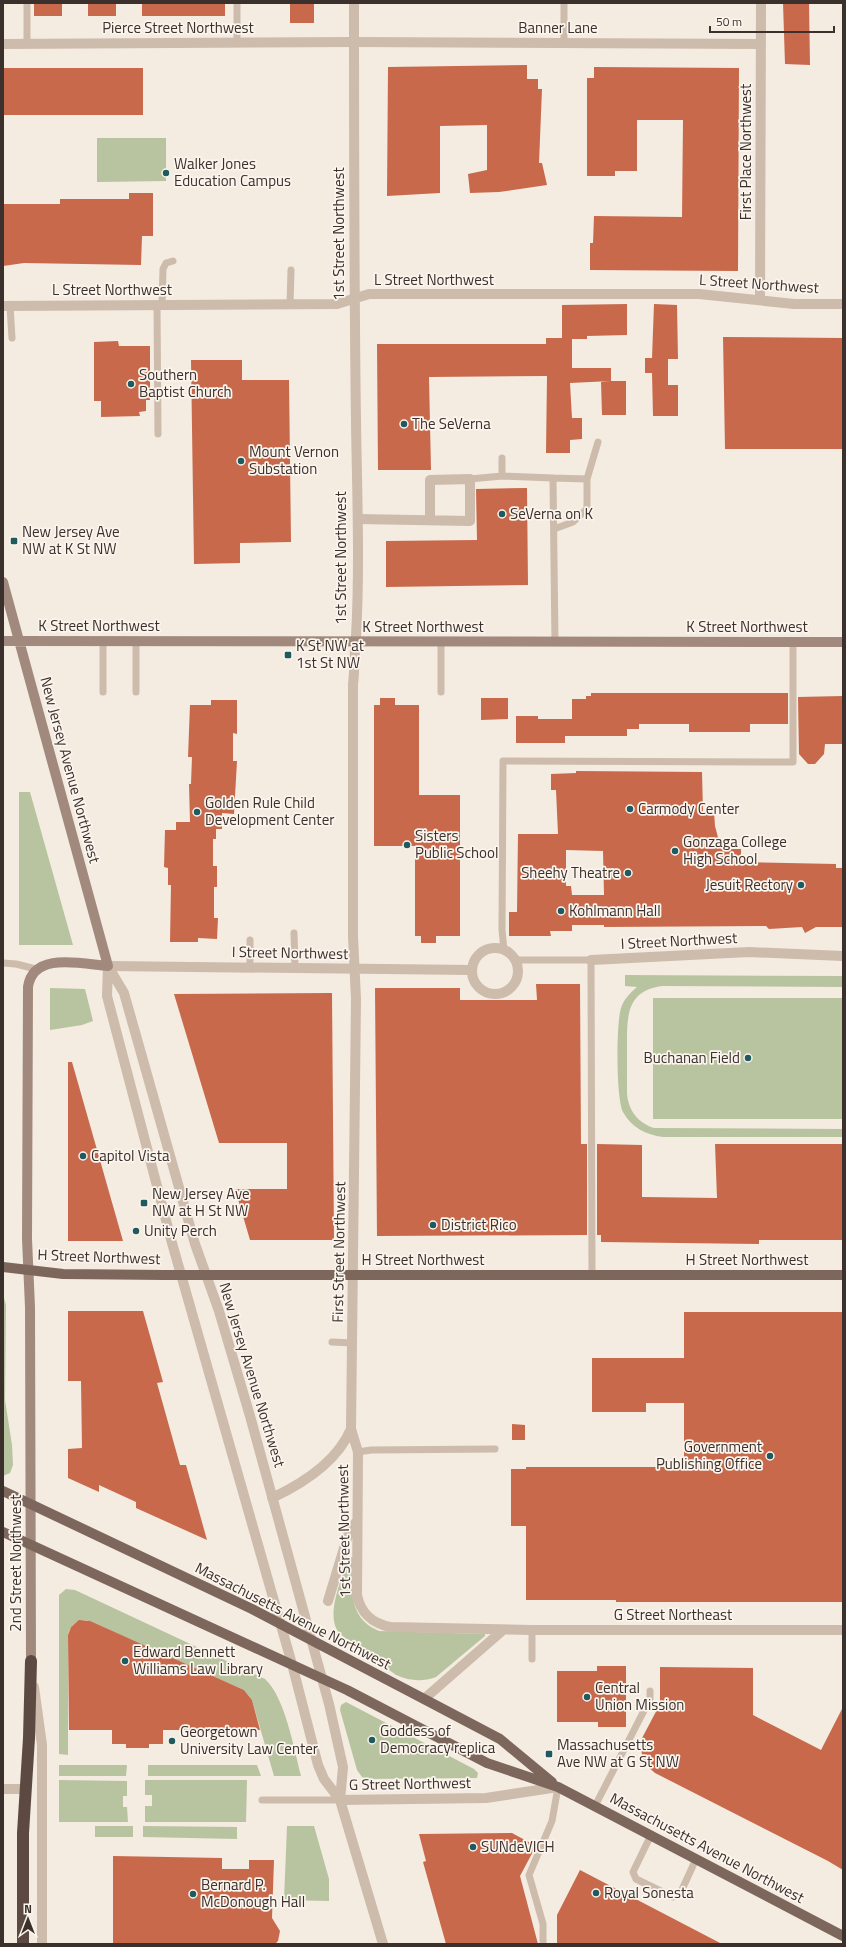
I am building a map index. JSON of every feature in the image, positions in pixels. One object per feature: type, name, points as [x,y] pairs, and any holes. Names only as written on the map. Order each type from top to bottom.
[{"type":"highway","points":[[23,1944],[23,1832],[31,1661]]},
{"type":"main road","name":"New Jersey Avenue Northwest","points":[[3,582],[108,966]]},
{"type":"main road","name":"K Street Northwest","points":[[3,641],[843,642]]},
{"type":"main road","points":[[36,969],[50,963],[108,966]]},
{"type":"main road","name":"2nd Street Northwest","points":[[31,1661],[30,1307],[26,1239],[27,993],[28,982],[36,969]]},
{"type":"main road","name":"H Street Northwest","points":[[3,1267],[63,1274],[843,1275]]},
{"type":"main road","name":"Massachusetts Avenue Northwest","points":[[3,1491],[31,1503],[280,1623],[500,1739],[558,1787]]},
{"type":"main road","name":"Massachusetts Avenue Northwest","points":[[3,1532],[322,1678],[487,1763],[558,1787],[843,1936]]},
{"type":"street","name":"1st Street Northwest","points":[[354,3],[354,300],[358,519],[357,606],[353,684],[354,969]]},
{"type":"street","name":"First Place Northwest","points":[[760,300],[761,3]]},
{"type":"street","name":"Pierce Street Northwest","points":[[3,44],[354,42]]},
{"type":"street","name":"Banner Lane","points":[[354,42],[761,44]]},
{"type":"street","name":"L Street Northwest","points":[[7,306],[337,304],[354,300],[369,294],[699,294],[794,304],[843,304]]},
{"type":"street","points":[[358,519],[470,520],[470,479],[430,480],[430,519]]},
{"type":"street","points":[[497,948],[504,950],[515,960],[518,968],[515,983],[503,993],[496,995],[481,990],[475,985],[471,970],[473,962],[482,951],[497,948]]},
{"type":"street","name":"I Street Northwest","points":[[591,960],[749,952],[843,956]]},
{"type":"street","name":"I Street Northwest","points":[[108,966],[471,970]]},
{"type":"street","name":"New Jersey Avenue Northwest","points":[[108,966],[106,996],[181,1275],[292,1664],[318,1765],[324,1779],[340,1800],[383,1944]]},
{"type":"street","name":"New Jersey Avenue Northwest","points":[[108,966],[124,993],[195,1244],[219,1311],[312,1640],[343,1767],[340,1800]]},
{"type":"street","name":"First Street Northwest","points":[[272,1498],[293,1488],[326,1464],[342,1447],[351,1429],[354,1275],[354,969]]},
{"type":"street","name":"1st Street Northwest","points":[[351,1429],[358,1452],[356,1522],[358,1599],[367,1616],[380,1624],[390,1627],[503,1630]]},
{"type":"street","points":[[328,1601],[348,1535],[356,1522]]},
{"type":"street","points":[[424,1699],[503,1630]]},
{"type":"street","name":"G Street Northeast","points":[[503,1630],[843,1630]]},
{"type":"street","name":"2nd Street Northwest","points":[[31,1661],[42,1745],[42,1944]]},
{"type":"street","name":"G Street Northwest","points":[[340,1800],[486,1798],[558,1787]]},
{"type":"street","points":[[3,1789],[26,1789]]},
{"type":"lane","points":[[26,44],[27,3]]},
{"type":"lane","points":[[237,3],[237,43]]},
{"type":"lane","points":[[564,3],[564,43]]},
{"type":"lane","points":[[158,434],[160,305],[163,269],[166,263],[173,261]]},
{"type":"lane","points":[[290,270],[290,304]]},
{"type":"lane","points":[[7,306],[12,338]]},
{"type":"lane","points":[[554,529],[573,522],[586,509],[587,479],[598,442]]},
{"type":"lane","points":[[502,458],[502,476]]},
{"type":"lane","points":[[470,479],[502,476],[587,479]]},
{"type":"lane","points":[[553,478],[554,642]]},
{"type":"lane","points":[[103,641],[103,692]]},
{"type":"lane","points":[[136,641],[136,692]]},
{"type":"lane","points":[[441,642],[441,692]]},
{"type":"lane","points":[[504,950],[502,930],[503,761],[793,762],[793,642]]},
{"type":"lane","points":[[294,934],[295,968]]},
{"type":"lane","points":[[250,940],[250,968]]},
{"type":"lane","name":"I Street Northwest","points":[[515,960],[591,960]]},
{"type":"lane","points":[[591,960],[592,1275]]},
{"type":"lane","points":[[3,963],[16,964],[36,969]]},
{"type":"lane","points":[[332,1342],[353,1343]]},
{"type":"lane","points":[[358,1452],[494,1449]]},
{"type":"lane","points":[[532,1630],[532,1660]]},
{"type":"lane","points":[[595,1806],[650,1699],[650,1691]]},
{"type":"lane","points":[[543,1944],[543,1924],[529,1875],[552,1821],[558,1787]]},
{"type":"lane","name":"G Street Northwest","points":[[262,1800],[340,1800]]},
{"type":"lane","points":[[651,1835],[633,1872],[636,1879],[673,1897],[680,1894],[696,1859]]},
{"type":"green space","points":[[97,138],[166,138],[166,181],[97,182]]},
{"type":"green space","points":[[19,792],[30,792],[73,945],[19,945]]},
{"type":"green space","points":[[625,975],[843,976],[843,987],[663,986],[642,993],[635,999],[631,1007],[627,1025],[627,1093],[629,1105],[635,1115],[643,1123],[654,1128],[843,1129],[843,1137],[663,1137],[645,1132],[635,1126],[623,1112],[618,1077],[619,1016],[624,1002],[637,987],[625,986]]},
{"type":"green space","points":[[50,988],[85,989],[93,1021],[82,1025],[50,1030]]},
{"type":"green space","name":"Buchanan Field","points":[[653,998],[843,998],[843,1119],[653,1119]]},
{"type":"green space","points":[[3,1294],[6,1305],[5,1400],[12,1445],[13,1465],[10,1473],[3,1476]]},
{"type":"green space","points":[[351,1557],[353,1558],[353,1590],[356,1609],[361,1618],[368,1625],[379,1631],[485,1634],[485,1636],[436,1677],[426,1680],[416,1680],[406,1679],[396,1675],[340,1634],[336,1627],[334,1608],[336,1598],[348,1559]]},
{"type":"green space","points":[[66,1589],[75,1590],[265,1679],[272,1687],[283,1710],[292,1738],[301,1776],[274,1776],[252,1700],[244,1690],[86,1620],[79,1621],[74,1624],[68,1635],[68,1755],[59,1754],[59,1595]]},
{"type":"green space","points":[[346,1702],[474,1769],[478,1773],[477,1778],[367,1779],[362,1777],[357,1770],[340,1710],[341,1705]]},
{"type":"green space","points":[[59,1765],[127,1765],[126,1776],[59,1776]]},
{"type":"green space","points":[[148,1765],[257,1765],[261,1776],[148,1776]]},
{"type":"green space","points":[[59,1780],[127,1781],[127,1796],[123,1796],[123,1807],[127,1807],[128,1822],[59,1822]]},
{"type":"green space","points":[[145,1780],[247,1780],[246,1822],[145,1822],[145,1806],[152,1806],[152,1795],[145,1795]]},
{"type":"green space","points":[[95,1826],[133,1826],[133,1837],[95,1837]]},
{"type":"green space","points":[[143,1826],[237,1827],[237,1839],[143,1837]]},
{"type":"green space","points":[[287,1826],[314,1826],[329,1879],[329,1901],[284,1900]]},
{"type":"building","points":[[34,3],[62,3],[62,16],[34,16]]},
{"type":"building","points":[[88,3],[116,3],[116,16],[88,16]]},
{"type":"building","points":[[142,3],[225,3],[225,16],[142,16]]},
{"type":"building","points":[[290,3],[314,3],[314,23],[290,23]]},
{"type":"building","points":[[783,3],[809,3],[810,65],[785,64]]},
{"type":"building","points":[[527,65],[527,79],[538,79],[538,89],[542,89],[539,163],[542,163],[547,185],[499,192],[470,193],[468,174],[487,170],[487,125],[440,126],[440,193],[387,196],[388,67]]},
{"type":"building","points":[[594,67],[739,68],[738,271],[590,270],[590,243],[593,243],[594,216],[682,217],[683,120],[637,120],[637,171],[615,171],[615,176],[587,176],[587,78],[594,78]]},
{"type":"building","points":[[3,68],[143,68],[143,115],[3,115]]},
{"type":"building","points":[[129,193],[153,193],[153,236],[142,236],[141,265],[24,263],[3,266],[3,204],[60,204],[60,199],[129,199]]},
{"type":"building","name":"The SeVerna","points":[[627,304],[627,335],[587,336],[587,339],[572,339],[572,368],[611,368],[611,381],[570,383],[572,418],[582,418],[582,439],[570,440],[570,453],[546,453],[547,376],[429,377],[431,470],[378,470],[377,344],[546,344],[546,338],[562,338],[562,305]]},
{"type":"building","points":[[654,304],[677,305],[678,359],[668,359],[668,385],[678,385],[678,416],[653,416],[652,373],[645,373],[645,358],[652,358]]},
{"type":"building","points":[[723,337],[843,338],[843,449],[725,449]]},
{"type":"building","points":[[118,341],[119,346],[150,346],[150,400],[146,400],[146,411],[139,412],[140,416],[101,417],[101,401],[94,401],[94,342]]},
{"type":"building","name":"Mount Vernon Substation","points":[[191,360],[242,360],[242,380],[289,380],[291,542],[240,543],[240,563],[194,564]]},
{"type":"building","points":[[601,381],[626,381],[626,415],[602,415]]},
{"type":"building","name":"SeVerna on K","points":[[527,488],[528,585],[386,587],[386,541],[477,540],[476,489]]},
{"type":"building","points":[[591,693],[788,693],[788,724],[750,724],[750,732],[689,732],[689,724],[639,724],[639,729],[627,729],[627,736],[565,736],[565,743],[516,743],[516,716],[538,716],[538,719],[572,719],[572,699],[586,699],[586,696],[591,696]]},
{"type":"building","points":[[843,696],[843,744],[825,744],[824,754],[815,764],[808,764],[799,754],[798,697]]},
{"type":"building","points":[[380,698],[395,698],[395,705],[419,705],[419,795],[460,795],[460,936],[436,936],[436,943],[421,943],[421,936],[415,936],[415,846],[374,846],[374,705],[380,705]]},
{"type":"building","points":[[481,698],[508,698],[508,719],[481,720]]},
{"type":"building","points":[[211,700],[237,700],[237,734],[233,733],[233,761],[237,761],[234,814],[222,813],[222,829],[216,829],[216,839],[213,839],[213,866],[217,866],[217,887],[214,887],[214,918],[218,918],[217,939],[198,938],[198,942],[170,942],[171,885],[168,885],[168,868],[164,867],[165,830],[176,830],[176,822],[190,822],[189,784],[191,784],[192,757],[188,757],[190,705],[211,705]]},
{"type":"building","points":[[576,771],[702,772],[703,812],[714,812],[715,826],[721,849],[741,849],[741,862],[836,864],[836,868],[843,868],[843,927],[816,927],[805,933],[802,927],[769,929],[766,926],[604,927],[604,925],[572,925],[572,931],[550,931],[551,936],[509,936],[509,912],[517,912],[518,834],[558,834],[556,790],[551,790],[551,774],[576,773]],"holes":[[[566,850],[603,851],[604,895],[572,895],[571,886],[566,886]]]},
{"type":"building","points":[[536,984],[580,984],[581,1144],[587,1144],[587,1235],[377,1236],[375,988],[460,988],[460,1000],[537,1000]]},
{"type":"building","points":[[332,993],[334,1240],[250,1240],[235,1189],[287,1189],[287,1143],[219,1143],[174,994]]},
{"type":"building","name":"Capitol Vista","points":[[68,1062],[72,1062],[123,1241],[68,1241]]},
{"type":"building","points":[[597,1144],[642,1145],[642,1197],[717,1198],[715,1144],[843,1144],[843,1240],[759,1240],[759,1244],[601,1242],[601,1235],[597,1235]]},
{"type":"building","points":[[68,1311],[143,1311],[163,1382],[157,1383],[180,1465],[186,1465],[207,1540],[136,1508],[136,1502],[99,1485],[99,1492],[68,1478],[68,1449],[82,1448],[81,1381],[68,1381]]},
{"type":"building","name":"Government Publishing Office","points":[[684,1312],[843,1312],[843,1602],[616,1602],[616,1600],[526,1600],[526,1526],[511,1526],[511,1469],[526,1469],[526,1467],[684,1467],[684,1403],[646,1403],[646,1412],[592,1412],[592,1358],[684,1358]]},
{"type":"building","points":[[512,1424],[525,1425],[525,1440],[512,1440]]},
{"type":"building","name":"Edward Bennett Williams Law Library","points":[[79,1620],[90,1621],[244,1690],[252,1700],[260,1730],[163,1730],[163,1744],[149,1744],[149,1748],[126,1748],[126,1744],[112,1744],[112,1730],[69,1730],[68,1635],[71,1627]]},
{"type":"building","name":"Central Union Mission","points":[[597,1666],[626,1666],[626,1727],[598,1727],[598,1722],[557,1722],[557,1671],[597,1671]]},
{"type":"building","points":[[660,1667],[753,1668],[753,1715],[821,1750],[843,1707],[843,1870],[655,1773],[646,1765],[642,1758],[641,1740],[660,1704]]},
{"type":"building","points":[[512,1833],[536,1846],[520,1876],[538,1944],[446,1944],[423,1862],[426,1861],[419,1834]]},
{"type":"building","name":"Bernard P. McDonough Hall","points":[[113,1856],[222,1858],[222,1869],[249,1869],[249,1860],[274,1860],[272,1918],[280,1931],[278,1941],[275,1944],[113,1944]]},
{"type":"building","name":"Royal Sonesta","points":[[580,1870],[722,1944],[557,1944],[557,1915]]},
{"type":"place","name":"Walker Jones Education Campus","points":[[166,173]]},
{"type":"place","name":"Southern Baptist Church","points":[[131,384]]},
{"type":"place","name":"The SeVerna","points":[[404,424]]},
{"type":"place","name":"Mount Vernon Substation","points":[[241,461]]},
{"type":"place","name":"SeVerna on K","points":[[502,514]]},
{"type":"place","name":"New Jersey Ave NW at K St NW","points":[[14,541]]},
{"type":"place","name":"K St NW at 1st St NW","points":[[288,655]]},
{"type":"place","name":"Carmody Center","points":[[630,809]]},
{"type":"place","name":"Golden Rule Child Development Center","points":[[197,812]]},
{"type":"place","name":"Sisters Public School","points":[[407,845]]},
{"type":"place","name":"Gonzaga College High School","points":[[675,851]]},
{"type":"place","name":"Sheehy Theatre","points":[[628,873]]},
{"type":"place","name":"Jesuit Rectory","points":[[801,885]]},
{"type":"place","name":"Kohlmann Hall","points":[[561,911]]},
{"type":"place","name":"Buchanan Field","points":[[748,1058]]},
{"type":"place","name":"Capitol Vista","points":[[83,1156]]},
{"type":"place","name":"New Jersey Ave NW at H St NW","points":[[144,1203]]},
{"type":"place","name":"District Rico","points":[[433,1225]]},
{"type":"place","name":"Unity Perch","points":[[136,1231]]},
{"type":"place","name":"Government Publishing Office","points":[[770,1456]]},
{"type":"place","name":"Edward Bennett Williams Law Library","points":[[125,1661]]},
{"type":"place","name":"Central Union Mission","points":[[587,1697]]},
{"type":"place","name":"Goddess of Democracy replica","points":[[372,1740]]},
{"type":"place","name":"Georgetown University Law Center","points":[[172,1741]]},
{"type":"place","name":"Massachusetts Ave NW at G St NW","points":[[549,1754]]},
{"type":"place","name":"SUNdeVICH","points":[[473,1847]]},
{"type":"place","name":"Royal Sonesta","points":[[596,1893]]},
{"type":"place","name":"Bernard P. McDonough Hall","points":[[193,1894]]}]
